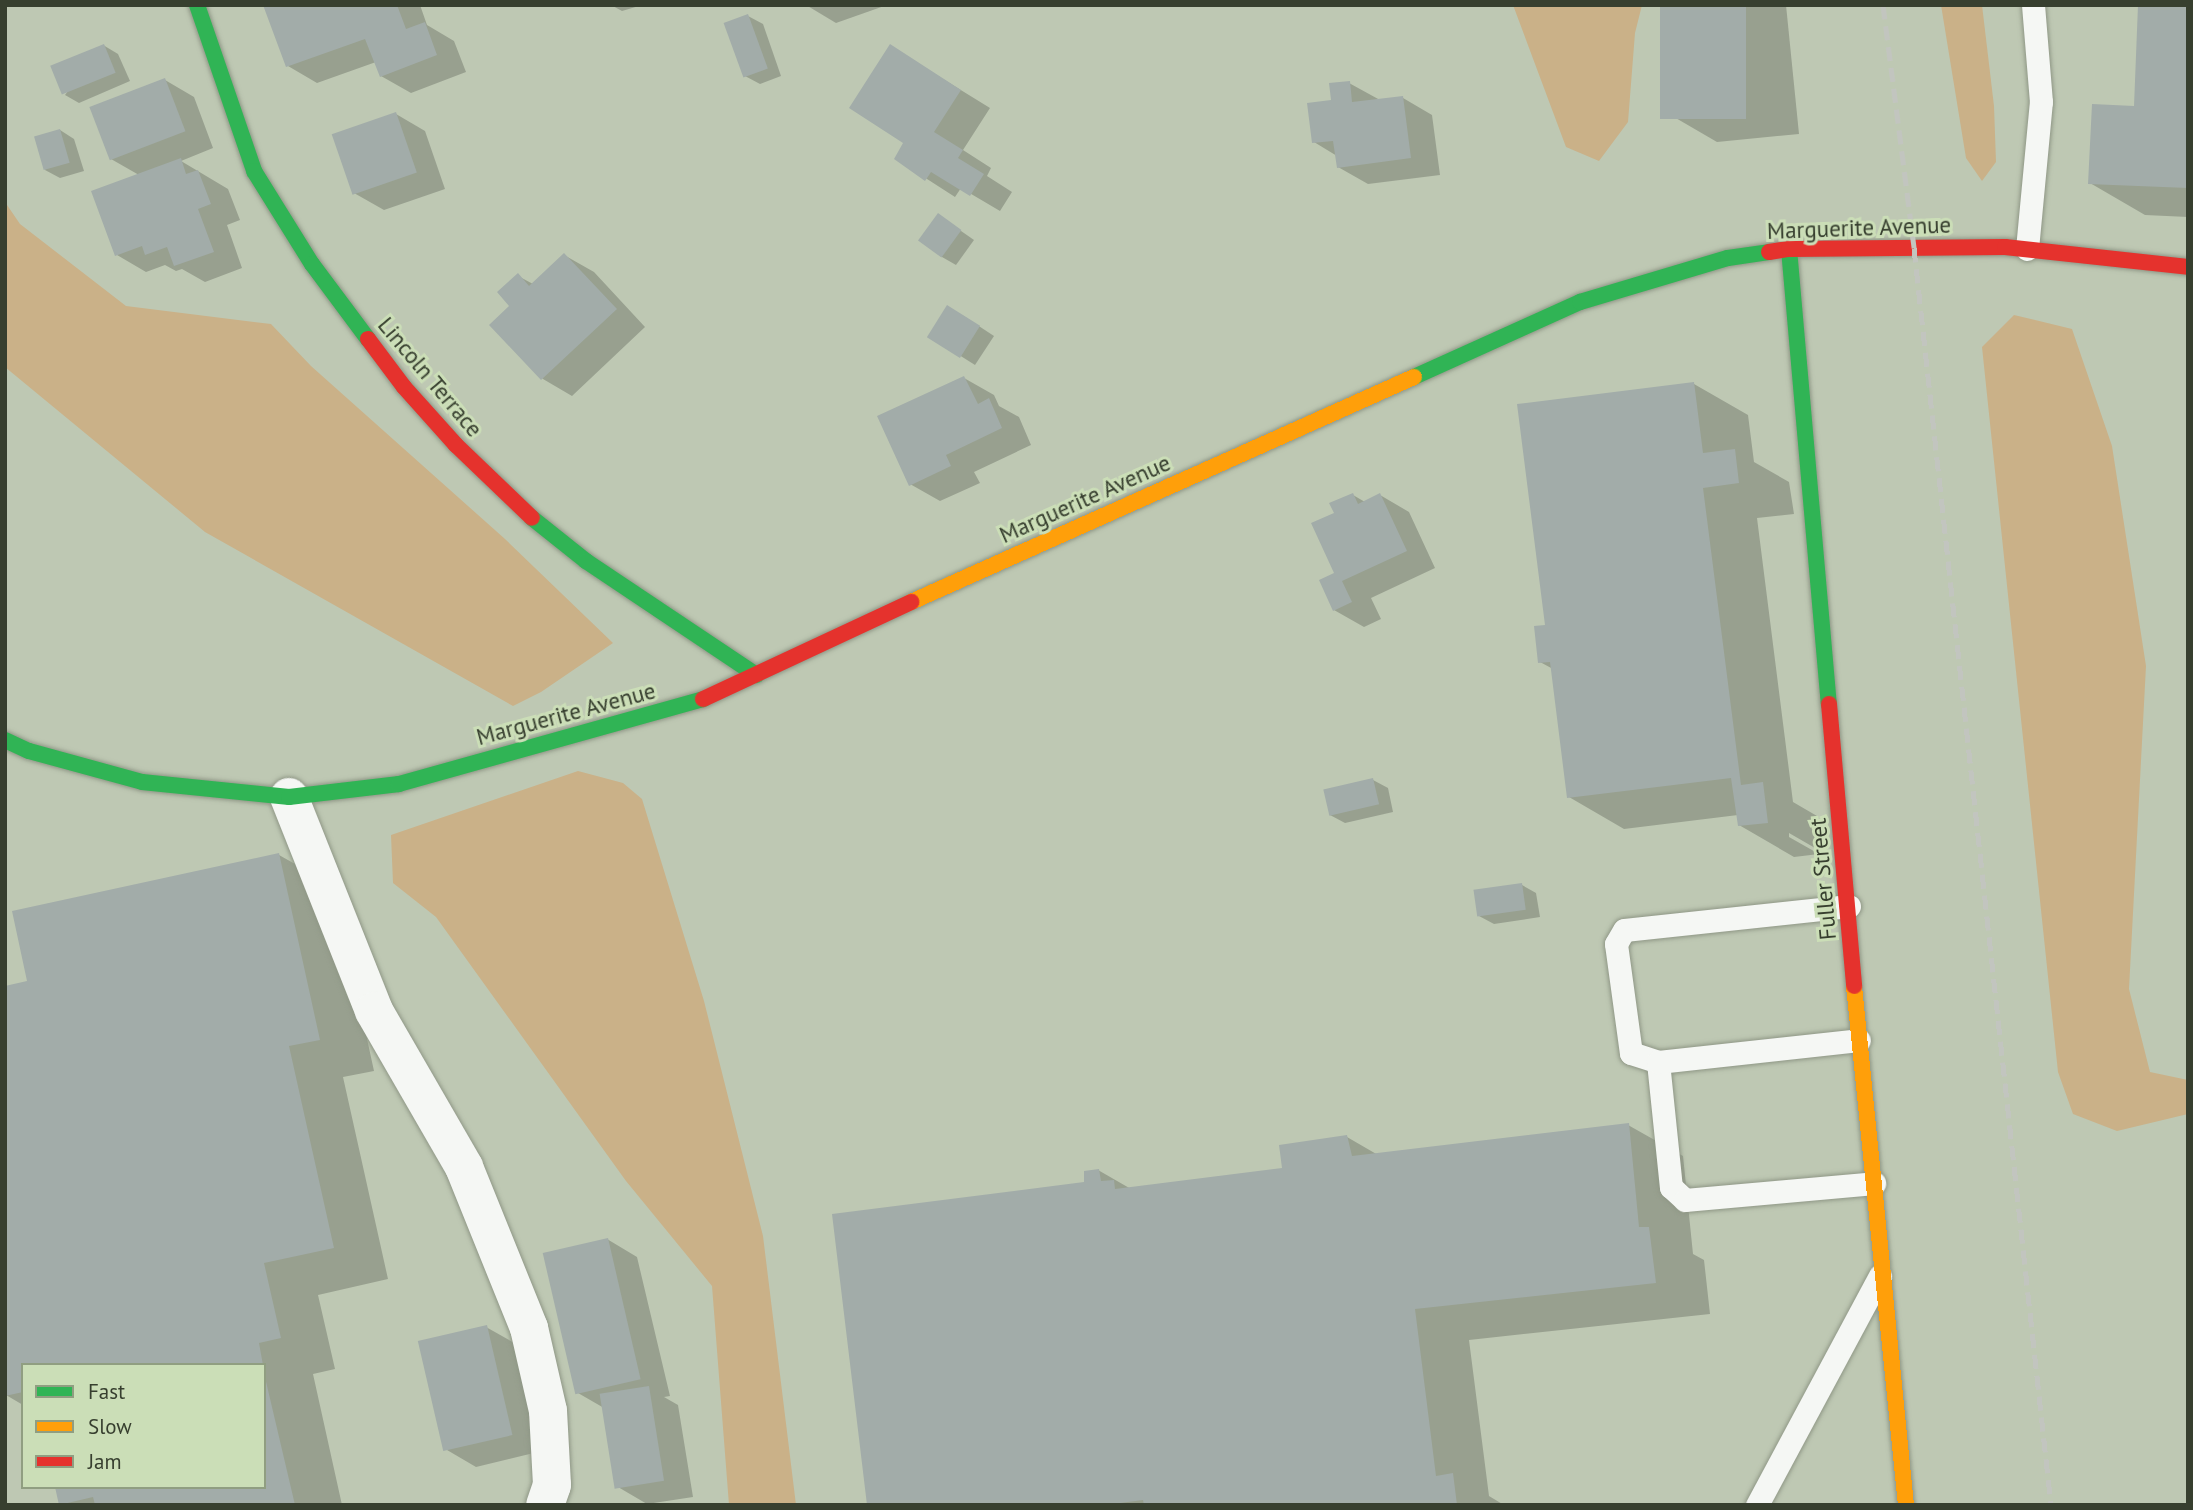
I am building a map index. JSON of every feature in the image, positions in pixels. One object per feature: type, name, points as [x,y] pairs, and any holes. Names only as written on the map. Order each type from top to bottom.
[{"type":"street","name":"Lincoln Terrace","points":[[197,5],[245,149],[267,194],[323,281],[404,387],[465,454],[552,535],[756,675]]},
{"type":"street","name":"Marguerite Avenue","points":[[5,740],[29,751],[142,782],[289,797],[398,784],[710,697],[800,652],[1580,302],[1728,258],[1789,249],[2005,247],[2188,267]]},
{"type":"street","name":"Fuller Street","points":[[1789,249],[1859,1040],[1906,1505]]},
{"type":"street","points":[[289,797],[374,1011],[464,1167],[529,1328],[548,1411],[552,1485],[545,1505]]},
{"type":"lane","points":[[2028,249],[2041,102],[2033,5]]},
{"type":"lane","points":[[1849,906],[1624,930],[1616,944],[1631,1053],[1658,1062],[1859,1040]]},
{"type":"lane","points":[[1658,1062],[1671,1187],[1685,1200],[1874,1183]]},
{"type":"lane","points":[[1757,1505],[1882,1271]]},
{"type":"shaded area","points":[[1513,5],[1642,5],[1635,33],[1628,122],[1599,161],[1566,147]]},
{"type":"shaded area","points":[[1941,5],[1982,5],[1994,106],[1996,162],[1982,181],[1966,158]]},
{"type":"shaded area","points":[[5,202],[20,224],[126,306],[271,324],[311,366],[505,539],[613,643],[541,692],[513,706],[205,532],[5,367]]},
{"type":"shaded area","points":[[2014,315],[2072,329],[2112,446],[2146,666],[2129,989],[2150,1072],[2188,1080],[2188,1114],[2117,1131],[2073,1114],[2058,1072],[1982,347]]},
{"type":"shaded area","points":[[578,771],[623,783],[642,799],[704,1001],[763,1236],[796,1505],[729,1505],[712,1286],[626,1181],[436,917],[393,883],[391,835]]},
{"type":"building","points":[[263,5],[397,5],[406,29],[425,22],[437,55],[380,77],[365,39],[286,67]]},
{"type":"building","points":[[1660,5],[1746,5],[1746,119],[1660,119]]},
{"type":"building","points":[[2138,5],[2188,5],[2188,188],[2088,184],[2092,104],[2134,106]]},
{"type":"building","points":[[748,14],[768,69],[743,77],[724,23]]},
{"type":"building","points":[[104,44],[116,73],[62,94],[50,66]]},
{"type":"building","points":[[890,44],[961,90],[934,132],[963,150],[958,158],[984,174],[970,196],[931,172],[925,181],[894,159],[903,143],[849,108]]},
{"type":"building","points":[[165,78],[185,131],[110,160],[89,107]]},
{"type":"building","points":[[1350,81],[1352,102],[1403,96],[1411,158],[1337,168],[1333,141],[1312,143],[1307,103],[1331,100],[1329,83]]},
{"type":"building","points":[[396,112],[417,173],[353,195],[332,134]]},
{"type":"building","points":[[60,129],[70,163],[44,170],[34,136]]},
{"type":"building","points":[[181,158],[186,174],[198,170],[211,204],[198,209],[214,252],[174,266],[167,247],[145,255],[142,246],[115,256],[91,191]]},
{"type":"building","points":[[938,213],[961,230],[941,258],[918,241]]},
{"type":"building","points":[[564,253],[617,309],[541,380],[489,325],[509,306],[497,292],[518,273],[529,286]]},
{"type":"building","points":[[947,305],[980,326],[960,358],[927,337]]},
{"type":"building","points":[[964,376],[978,404],[989,398],[1002,428],[946,455],[951,466],[909,486],[877,416]]},
{"type":"building","points":[[1694,382],[1703,453],[1735,449],[1739,483],[1703,488],[1741,785],[1763,782],[1768,823],[1738,826],[1731,778],[1567,798],[1550,662],[1538,663],[1534,626],[1545,625],[1517,404]]},
{"type":"building","points":[[1353,493],[1358,504],[1380,493],[1407,551],[1342,581],[1352,602],[1333,611],[1319,580],[1334,573],[1311,523],[1334,513],[1329,503]]},
{"type":"building","points":[[1373,778],[1379,804],[1329,816],[1323,789]]},
{"type":"building","points":[[279,853],[320,1040],[289,1046],[334,1248],[264,1263],[281,1338],[259,1343],[263,1363],[21,1363],[21,1392],[5,1396],[5,986],[27,981],[12,911]]},
{"type":"building","points":[[1522,883],[1526,910],[1477,917],[1473,890]]},
{"type":"building","points":[[1629,1123],[1639,1227],[1649,1227],[1656,1283],[1415,1309],[1436,1476],[1453,1473],[1457,1505],[1144,1505],[1143,1500],[1105,1505],[867,1505],[832,1214],[1084,1182],[1084,1171],[1099,1169],[1101,1181],[1114,1180],[1115,1189],[1282,1168],[1279,1145],[1347,1135],[1352,1156]]},
{"type":"building","points":[[608,1238],[641,1379],[575,1394],[543,1253]]},
{"type":"building","points":[[487,1325],[512,1435],[443,1451],[418,1341]]},
{"type":"building","points":[[266,1382],[295,1505],[95,1505],[93,1497],[59,1505],[55,1489],[266,1489]]},
{"type":"building","points":[[649,1386],[664,1481],[615,1489],[600,1394]]},
{"type":"railway","points":[[1883,5],[1914,248],[2051,1505]]},
{"type":"traffic: fast","points":[[197,5],[254,171],[312,264],[368,339]]},
{"type":"traffic: fast","points":[[1789,249],[1829,704]]},
{"type":"traffic: fast","points":[[1414,377],[1580,302],[1728,258],[1769,252]]},
{"type":"traffic: fast","points":[[532,518],[586,561],[756,675]]},
{"type":"traffic: fast","points":[[5,740],[29,751],[142,782],[289,797],[399,784],[703,699]]},
{"type":"traffic: slow","points":[[911,602],[1414,377]]},
{"type":"traffic: slow","points":[[1854,986],[1906,1505]]},
{"type":"traffic: jam","points":[[1769,252],[1789,249],[2005,247],[2188,267]]},
{"type":"traffic: jam","points":[[368,339],[404,387],[456,445],[532,518]]},
{"type":"traffic: jam","points":[[703,699],[911,602]]},
{"type":"traffic: jam","points":[[1829,704],[1854,986]]}]
